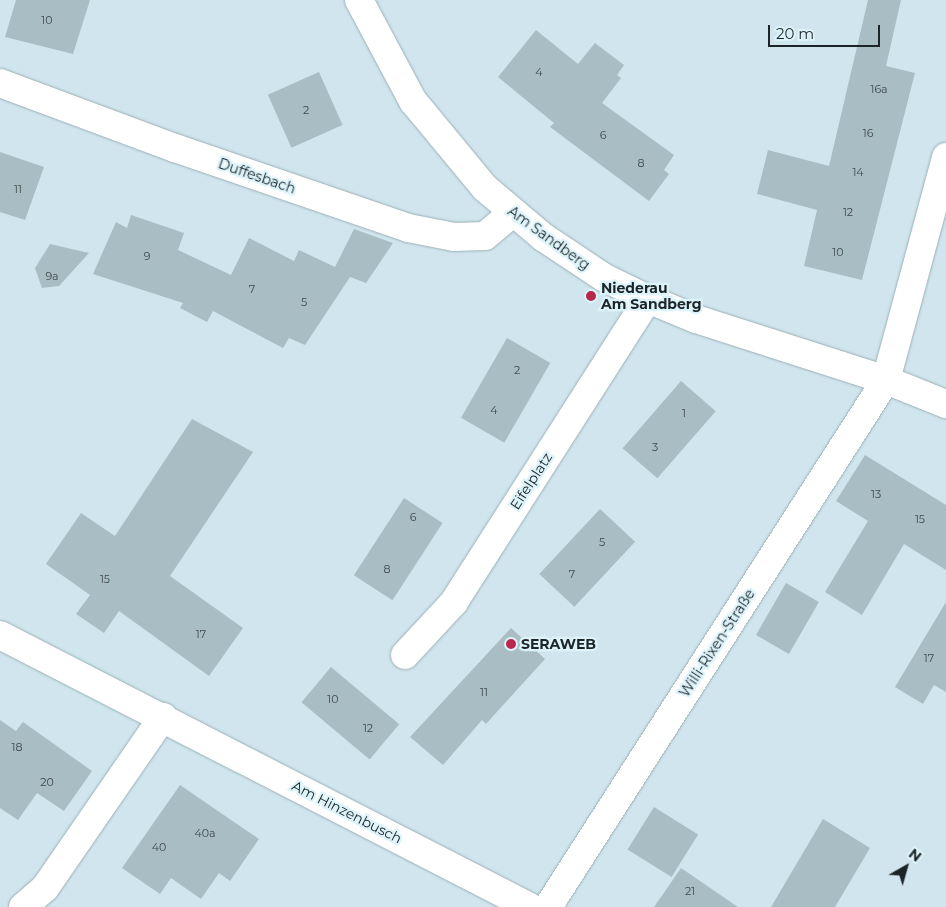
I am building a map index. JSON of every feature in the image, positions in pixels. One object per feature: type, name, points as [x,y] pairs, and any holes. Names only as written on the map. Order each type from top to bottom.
[{"type":"street","name":"Am Sandberg","points":[[359,0],[413,101],[485,188],[512,214],[577,260],[648,299],[696,319],[886,380],[946,404]]},
{"type":"street","name":"Duffesbach","points":[[0,82],[175,148],[408,228],[454,236],[485,236],[512,214]]},
{"type":"street","points":[[886,380],[946,157]]},
{"type":"street","name":"Eifelplatz","points":[[405,655],[454,602],[648,299]]},
{"type":"street","name":"Willi-Rixen-Straße","points":[[548,907],[886,380]]},
{"type":"street","name":"Am Hinzenbusch","points":[[0,635],[530,907]]},
{"type":"street","points":[[23,907],[44,888],[163,717]]},
{"type":"building","points":[[16,0],[90,0],[73,54],[5,37]]},
{"type":"building","points":[[868,0],[901,0],[886,66],[915,73],[862,280],[804,266],[817,210],[757,194],[768,150],[829,166]]},
{"type":"building","points":[[536,30],[578,64],[595,43],[624,65],[617,75],[621,78],[602,103],[674,155],[664,170],[669,174],[649,201],[550,127],[554,123],[498,77]]},
{"type":"building","points":[[319,72],[343,125],[291,148],[268,95]]},
{"type":"building","points":[[0,152],[44,167],[25,220],[0,212]]},
{"type":"building","points":[[131,215],[184,233],[178,250],[231,275],[249,238],[294,261],[299,250],[335,267],[354,229],[393,243],[366,283],[350,277],[305,345],[289,338],[283,348],[213,311],[207,322],[180,308],[183,303],[93,274],[116,222],[127,228]]},
{"type":"building","points":[[50,244],[89,253],[59,286],[42,288],[35,268]]},
{"type":"building","points":[[507,338],[550,363],[504,443],[461,418]]},
{"type":"building","points":[[681,381],[716,411],[657,478],[623,448]]},
{"type":"building","points":[[192,419],[253,452],[170,576],[243,628],[209,676],[119,611],[104,633],[76,614],[90,595],[46,564],[81,513],[115,536]]},
{"type":"building","points":[[865,455],[946,505],[946,570],[904,544],[862,615],[825,592],[868,521],[836,501]]},
{"type":"building","points":[[404,498],[443,523],[392,600],[354,575]]},
{"type":"building","points":[[600,509],[635,542],[574,607],[539,574]]},
{"type":"building","points":[[786,583],[819,602],[789,654],[756,635]]},
{"type":"building","points":[[946,602],[946,692],[934,685],[923,704],[895,687]]},
{"type":"building","points":[[511,628],[545,659],[486,724],[482,720],[443,765],[410,737]]},
{"type":"building","points":[[331,667],[399,724],[370,759],[301,702]]},
{"type":"building","points":[[0,720],[16,731],[23,722],[92,771],[64,811],[37,793],[18,820],[0,808]]},
{"type":"building","points":[[180,785],[259,839],[230,881],[219,873],[201,899],[171,878],[160,894],[122,868]]},
{"type":"building","points":[[654,807],[698,835],[672,877],[628,849]]},
{"type":"building","points":[[823,819],[870,848],[835,907],[771,907]]},
{"type":"building","points":[[681,868],[738,907],[654,907]]},
{"type":"place","name":"Niederau Am Sandberg","points":[[591,296]]},
{"type":"place","name":"SERAWEB","points":[[511,644]]}]
